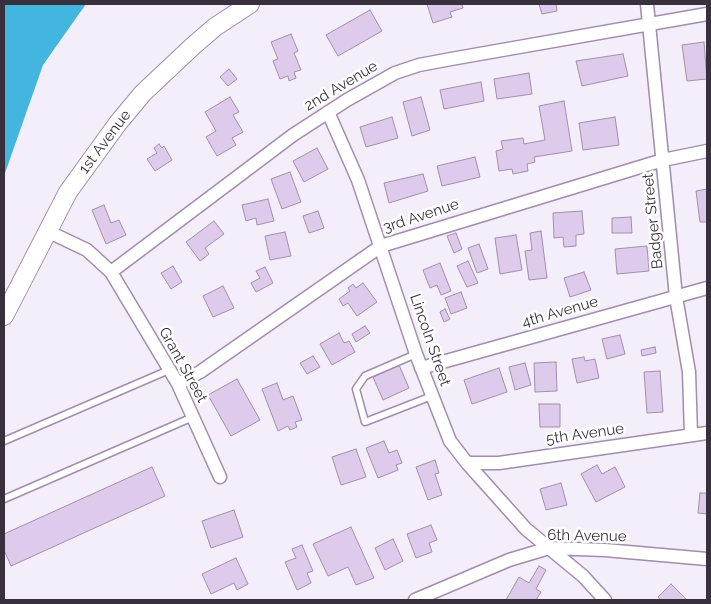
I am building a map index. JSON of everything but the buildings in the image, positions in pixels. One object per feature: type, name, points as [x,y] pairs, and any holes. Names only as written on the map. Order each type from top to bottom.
[{"type":"street","name":"1st Avenue","points":[[4,316],[47,231],[80,175],[143,93],[215,27],[250,4]]},
{"type":"street","name":"Badger Street","points":[[646,4],[676,297],[689,372],[691,435]]},
{"type":"street","name":"2nd Avenue","points":[[111,272],[293,135],[328,112],[396,73],[419,65],[707,14]]},
{"type":"street","name":"Lincoln Street","points":[[328,112],[358,180],[416,354],[450,441],[526,530],[583,576],[605,600]]},
{"type":"street","name":"3rd Avenue","points":[[178,384],[200,372],[381,246],[663,160],[707,151]]},
{"type":"street","points":[[47,231],[87,250],[111,272]]},
{"type":"street","name":"Grant Street","points":[[111,272],[178,384],[220,477]]},
{"type":"street","name":"4th Avenue","points":[[421,368],[707,288]]},
{"type":"street","name":"5th Avenue","points":[[467,463],[500,463],[707,433]]},
{"type":"street","name":"6th Avenue","points":[[415,600],[509,560],[549,548],[605,550],[707,559]]},
{"type":"lane","points":[[416,354],[365,376],[356,389],[365,422],[432,396]]},
{"type":"lane","points":[[4,441],[169,370]]},
{"type":"lane","points":[[4,499],[193,417]]},
{"type":"water","points":[[4,4],[86,4],[43,65],[4,176]]}]
